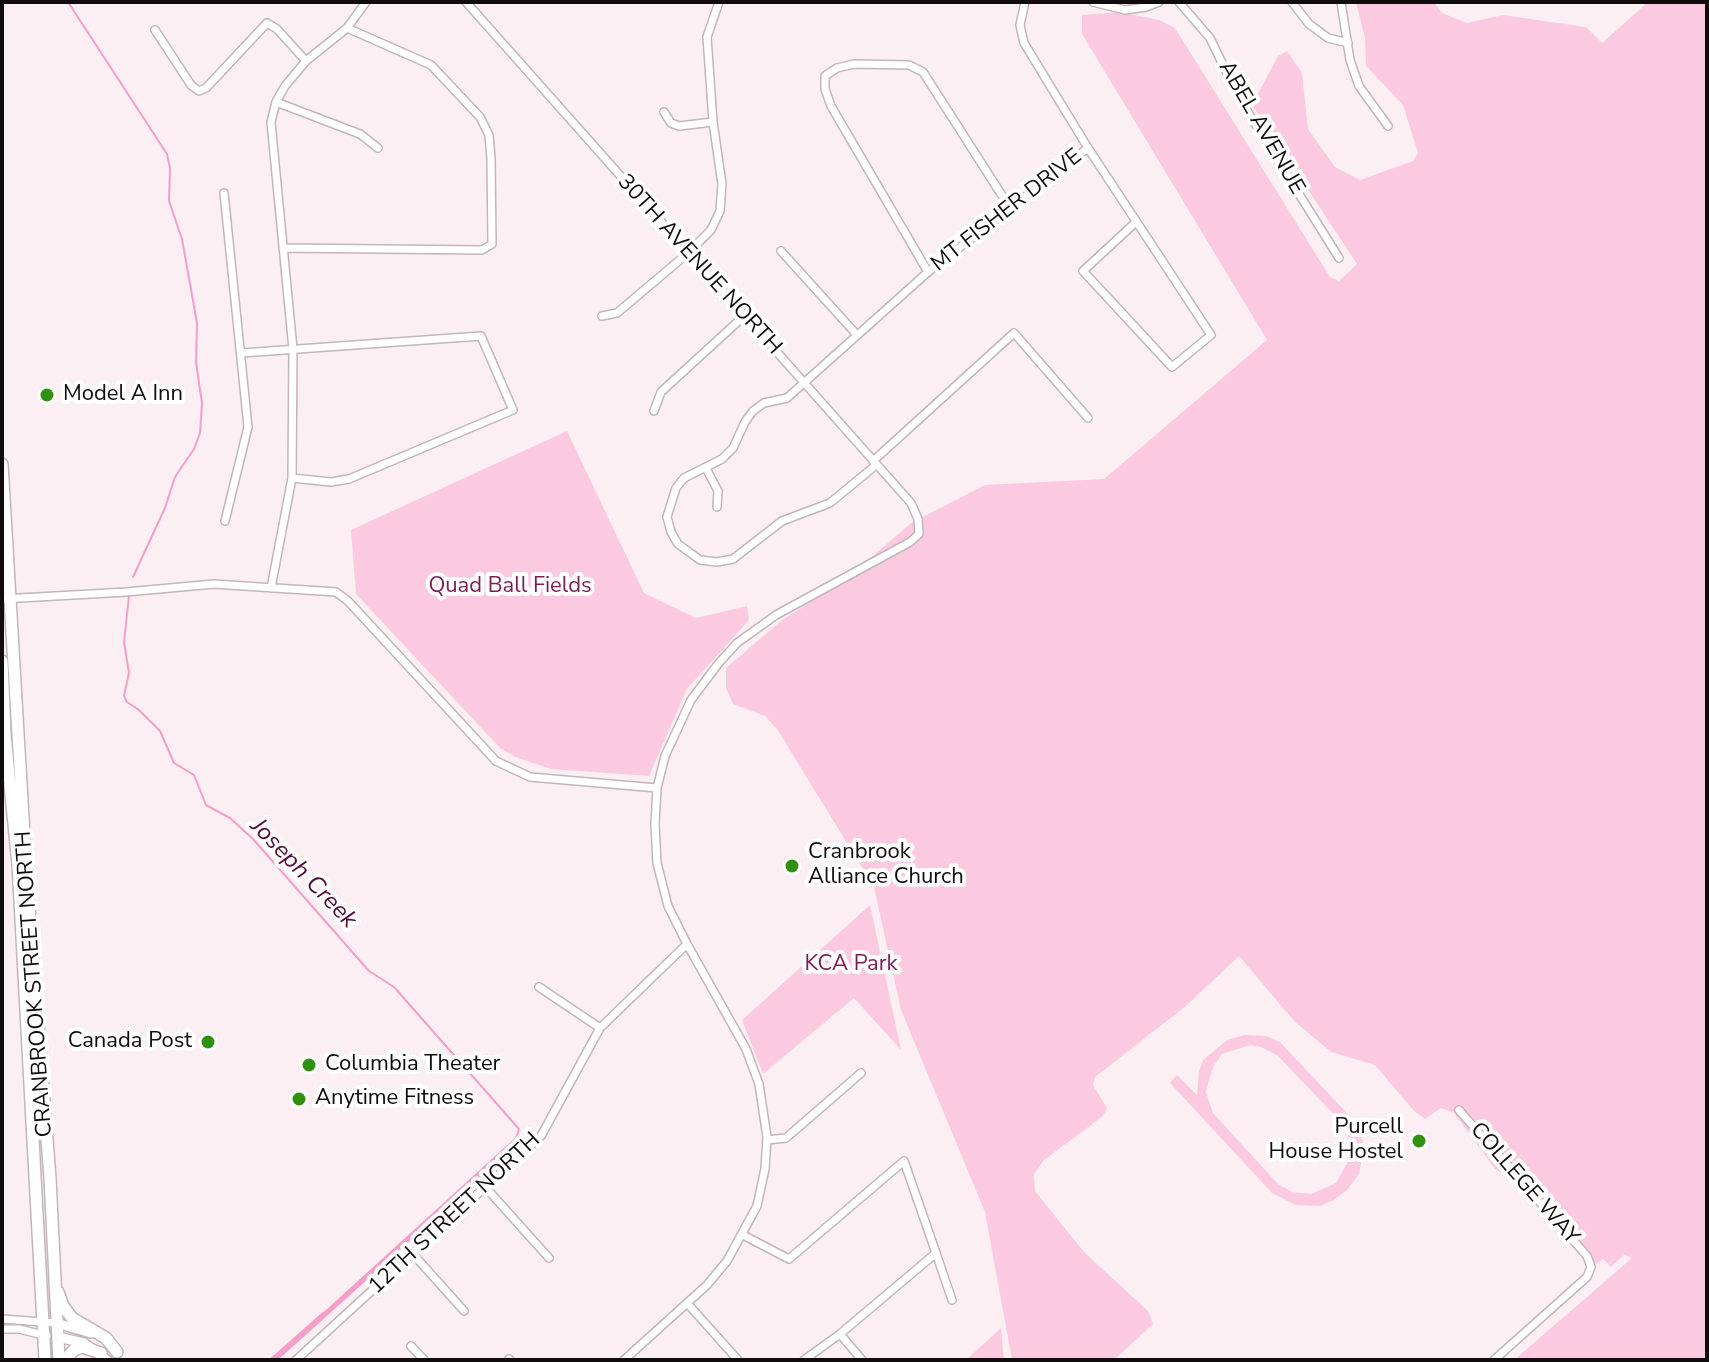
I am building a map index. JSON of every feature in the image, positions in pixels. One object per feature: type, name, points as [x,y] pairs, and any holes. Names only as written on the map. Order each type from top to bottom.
[{"type":"highway","name":"CRANBROOK STREET NORTH","points":[[2,464],[6,599],[49,1163],[56,1323],[62,1360]]},
{"type":"highway","name":"CRANBROOK STREET NORTH","points":[[2,661],[5,735],[18,864],[45,1360]]},
{"type":"highway","points":[[54,1274],[67,1312],[79,1323],[106,1338],[112,1356]]},
{"type":"highway","points":[[62,1360],[82,1347],[112,1356]]},
{"type":"main road","points":[[56,1323],[102,1338],[112,1356]]},
{"type":"main road","points":[[58,1337],[84,1343],[112,1356]]},
{"type":"street","points":[[271,588],[292,478],[293,349],[271,122],[276,102],[285,86],[306,61],[347,28],[366,2]]},
{"type":"street","name":"30TH AVENUE NORTH","points":[[466,2],[911,503],[918,519],[919,534],[910,542],[776,615],[737,643],[691,700],[665,756],[657,788]]},
{"type":"street","points":[[602,316],[617,313],[688,253],[711,230],[720,211],[722,184],[713,122],[707,37],[719,2]]},
{"type":"street","name":"MT FISHER DRIVE","points":[[1025,2],[1020,25],[1024,43],[1088,148],[928,272],[787,398],[764,403],[753,411],[733,448],[722,459],[695,471],[676,488],[667,517],[678,544],[688,553],[700,560],[717,562],[733,559],[782,521],[830,503],[1014,333],[1088,418]]},
{"type":"street","points":[[1093,2],[1125,10],[1159,2]]},
{"type":"street","name":"ABEL AVENUE","points":[[1179,2],[1210,38],[1239,98],[1339,258]]},
{"type":"street","points":[[1292,2],[1309,24],[1328,38],[1348,43]]},
{"type":"street","points":[[1341,2],[1350,60],[1359,86],[1388,126]]},
{"type":"street","points":[[155,30],[191,85],[199,91],[206,88],[267,23],[277,29],[306,61]]},
{"type":"street","points":[[283,248],[482,250],[492,244],[489,135],[480,117],[431,65],[347,28]]},
{"type":"street","points":[[928,272],[831,106],[825,89],[825,76],[837,68],[854,64],[909,65],[923,72],[1010,208]]},
{"type":"street","points":[[276,102],[360,134],[378,148]]},
{"type":"street","points":[[664,112],[671,123],[679,126],[713,122]]},
{"type":"street","points":[[1088,148],[1211,335],[1172,367],[1083,271],[1136,222]]},
{"type":"street","points":[[224,193],[248,427],[225,521]]},
{"type":"street","points":[[781,251],[857,335]]},
{"type":"street","points":[[654,411],[661,392],[744,316]]},
{"type":"street","points":[[242,353],[481,336],[513,410],[349,479],[331,482],[292,478]]},
{"type":"street","points":[[706,468],[718,491],[717,507]]},
{"type":"street","points":[[6,599],[214,584],[336,592],[348,601],[496,761],[530,777],[657,788],[657,863],[668,906],[746,1049],[759,1084],[767,1140],[757,1206],[727,1261],[626,1359]]},
{"type":"street","name":"12TH STREET NORTH","points":[[296,1360],[487,1189],[541,1136],[600,1028],[687,944]]},
{"type":"street","points":[[539,987],[600,1028]]},
{"type":"street","points":[[767,1140],[786,1138],[861,1073]]},
{"type":"street","name":"COLLEGE WAY","points":[[1459,1110],[1587,1256],[1591,1267],[1587,1277],[1494,1360]]},
{"type":"street","points":[[743,1235],[789,1259],[904,1161],[952,1300]]},
{"type":"street","points":[[487,1189],[549,1258]]},
{"type":"street","points":[[804,1360],[840,1334],[936,1253]]},
{"type":"street","points":[[413,1254],[464,1311]]},
{"type":"street","points":[[687,1303],[738,1360]]},
{"type":"street","points":[[2,1319],[56,1323]]},
{"type":"street","points":[[2,1329],[19,1329],[58,1337]]},
{"type":"street","points":[[840,1334],[862,1360]]},
{"type":"street","points":[[411,1346],[424,1360]]},
{"type":"green space","points":[[1356,2],[1434,2],[1442,13],[1467,23],[1503,15],[1586,27],[1602,43],[1648,2],[1707,2],[1707,1360],[1514,1360],[1632,1258],[1624,1255],[1611,1267],[1603,1259],[1590,1268],[1562,1231],[1515,1181],[1495,1169],[1454,1113],[1441,1108],[1425,1119],[1414,1111],[1375,1065],[1331,1052],[1295,1022],[1239,956],[1186,1006],[1095,1077],[1093,1085],[1107,1108],[1103,1116],[1044,1160],[1034,1174],[1035,1191],[1084,1252],[1148,1311],[1153,1324],[1114,1360],[1012,1360],[985,1212],[901,1010],[874,887],[777,729],[765,716],[733,704],[726,688],[726,668],[782,620],[844,581],[911,523],[985,485],[1104,479],[1267,340],[1082,34],[1082,15],[1120,12],[1159,20],[1175,28],[1330,277],[1339,281],[1357,264],[1252,105],[1278,56],[1287,51],[1302,73],[1308,129],[1335,167],[1360,180],[1413,161],[1418,153],[1403,105],[1366,66],[1365,38]]},
{"type":"green space","name":"Quad Ball Fields","points":[[567,431],[644,593],[696,618],[747,606],[749,620],[687,689],[649,776],[551,769],[515,757],[500,748],[356,594],[351,530]]},
{"type":"green space","name":"KCA Park","points":[[870,905],[901,1050],[854,998],[763,1074],[742,1020]]},
{"type":"green space","points":[[1244,1035],[1266,1036],[1280,1042],[1358,1125],[1364,1146],[1359,1174],[1347,1190],[1334,1200],[1320,1206],[1296,1205],[1272,1193],[1170,1083],[1177,1075],[1197,1095],[1203,1060],[1227,1040]],"holes":[[[1250,1045],[1278,1056],[1347,1132],[1350,1158],[1336,1183],[1311,1194],[1292,1192],[1278,1184],[1213,1113],[1206,1092],[1213,1067],[1222,1054]]]},
{"type":"green space","points":[[1001,1328],[1004,1360],[966,1360]]},
{"type":"shaded area","points":[[517,1136],[520,1142],[278,1360],[271,1360]]},
{"type":"waterway","name":"Joseph Creek","points":[[68,2],[167,154],[170,168],[169,201],[182,239],[197,323],[196,362],[202,403],[200,433],[194,449],[175,477],[165,508],[133,577]]},
{"type":"waterway","name":"Joseph Creek","points":[[129,596],[124,642],[129,673],[124,696],[127,702],[160,731],[174,763],[194,775],[206,805],[230,818],[253,839],[369,971],[394,987],[519,1129],[516,1138]]},
{"type":"waterway","name":"Joseph Creek","points":[[270,1360],[323,1313]]},
{"type":"place","name":"Model A Inn","points":[[47,395]]},
{"type":"place","name":"Cranbrook Alliance Church","points":[[792,866]]},
{"type":"place","name":"Canada Post","points":[[208,1042]]},
{"type":"place","name":"Columbia Theater","points":[[309,1065]]},
{"type":"place","name":"Anytime Fitness","points":[[299,1099]]},
{"type":"place","name":"Purcell House Hostel","points":[[1419,1141]]}]
